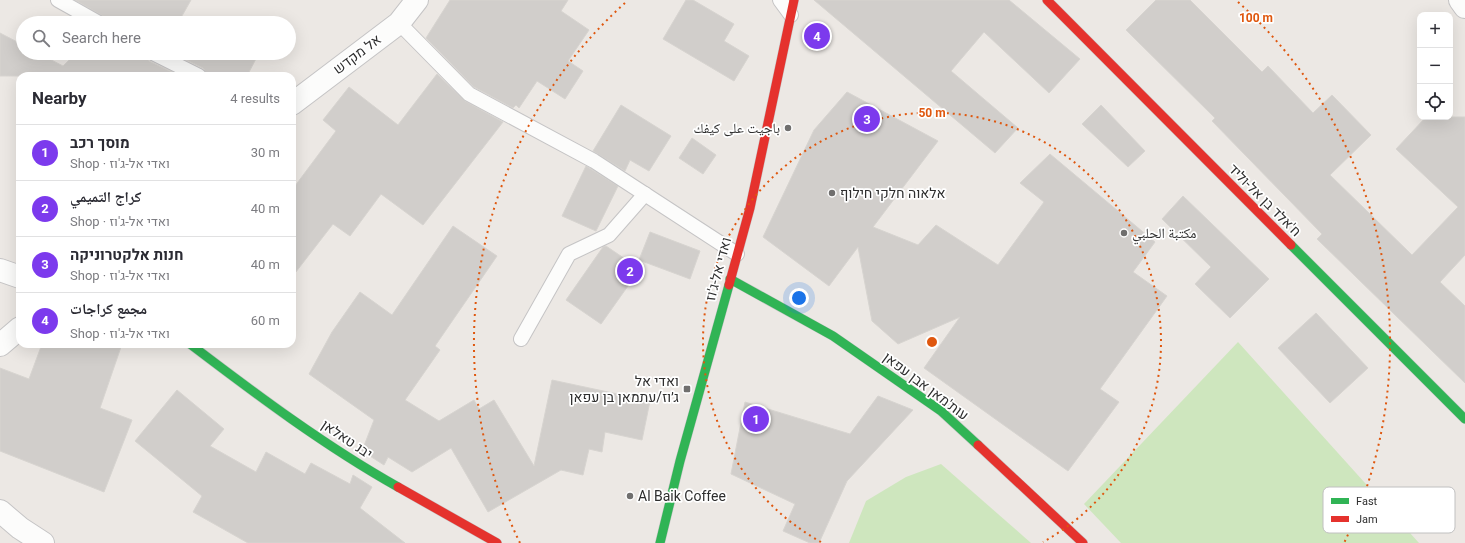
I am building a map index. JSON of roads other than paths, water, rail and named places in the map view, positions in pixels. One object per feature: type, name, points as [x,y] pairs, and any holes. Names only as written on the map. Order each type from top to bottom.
[{"type":"street","name":"אל מקדש","points":[[296,101],[399,23],[417,0]]},
{"type":"street","name":"ואדי אל-ג'וז","points":[[660,543],[680,461],[750,208],[794,0]]},
{"type":"street","name":"ח'אלד בן אל-וליד","points":[[1047,0],[1465,418]]},
{"type":"street","points":[[1460,0],[1465,7]]},
{"type":"street","points":[[0,270],[16,276]]},
{"type":"street","name":"עות'מאן אבן עפאן","points":[[730,279],[833,336],[941,411],[1083,543]]},
{"type":"street","points":[[0,345],[16,331]]},
{"type":"street","name":"יבנ טאלאן","points":[[195,348],[271,405],[366,468],[497,543]]},
{"type":"street","points":[[0,511],[20,528],[43,543]]},
{"type":"lane","points":[[58,0],[87,16]]},
{"type":"lane","points":[[780,0],[791,15]]},
{"type":"lane","points":[[399,23],[469,94],[594,161],[737,254]]},
{"type":"lane","points":[[167,60],[191,72]]},
{"type":"lane","points":[[521,339],[568,254],[609,235],[645,194]]},
{"type":"place","name":"مجمع كراجات","points":[[817,36]]},
{"type":"place","name":"חנות אלקטרוניקה","points":[[867,119]]},
{"type":"place","name":"باجيت على كيفك","points":[[788,128]]},
{"type":"place","name":"אלאוה חלקי חילוף","points":[[832,193]]},
{"type":"place","name":"مكتبة الحلبي","points":[[1124,233]]},
{"type":"place","name":"كراج التميمي","points":[[630,271]]},
{"type":"place","name":"ואדי אל ג׳וז/עתמאן בן עפאן","points":[[687,389]]},
{"type":"place","name":"מוסך רכב","points":[[756,419]]},
{"type":"place","name":"Al Baik Coffee","points":[[630,496]]}]
